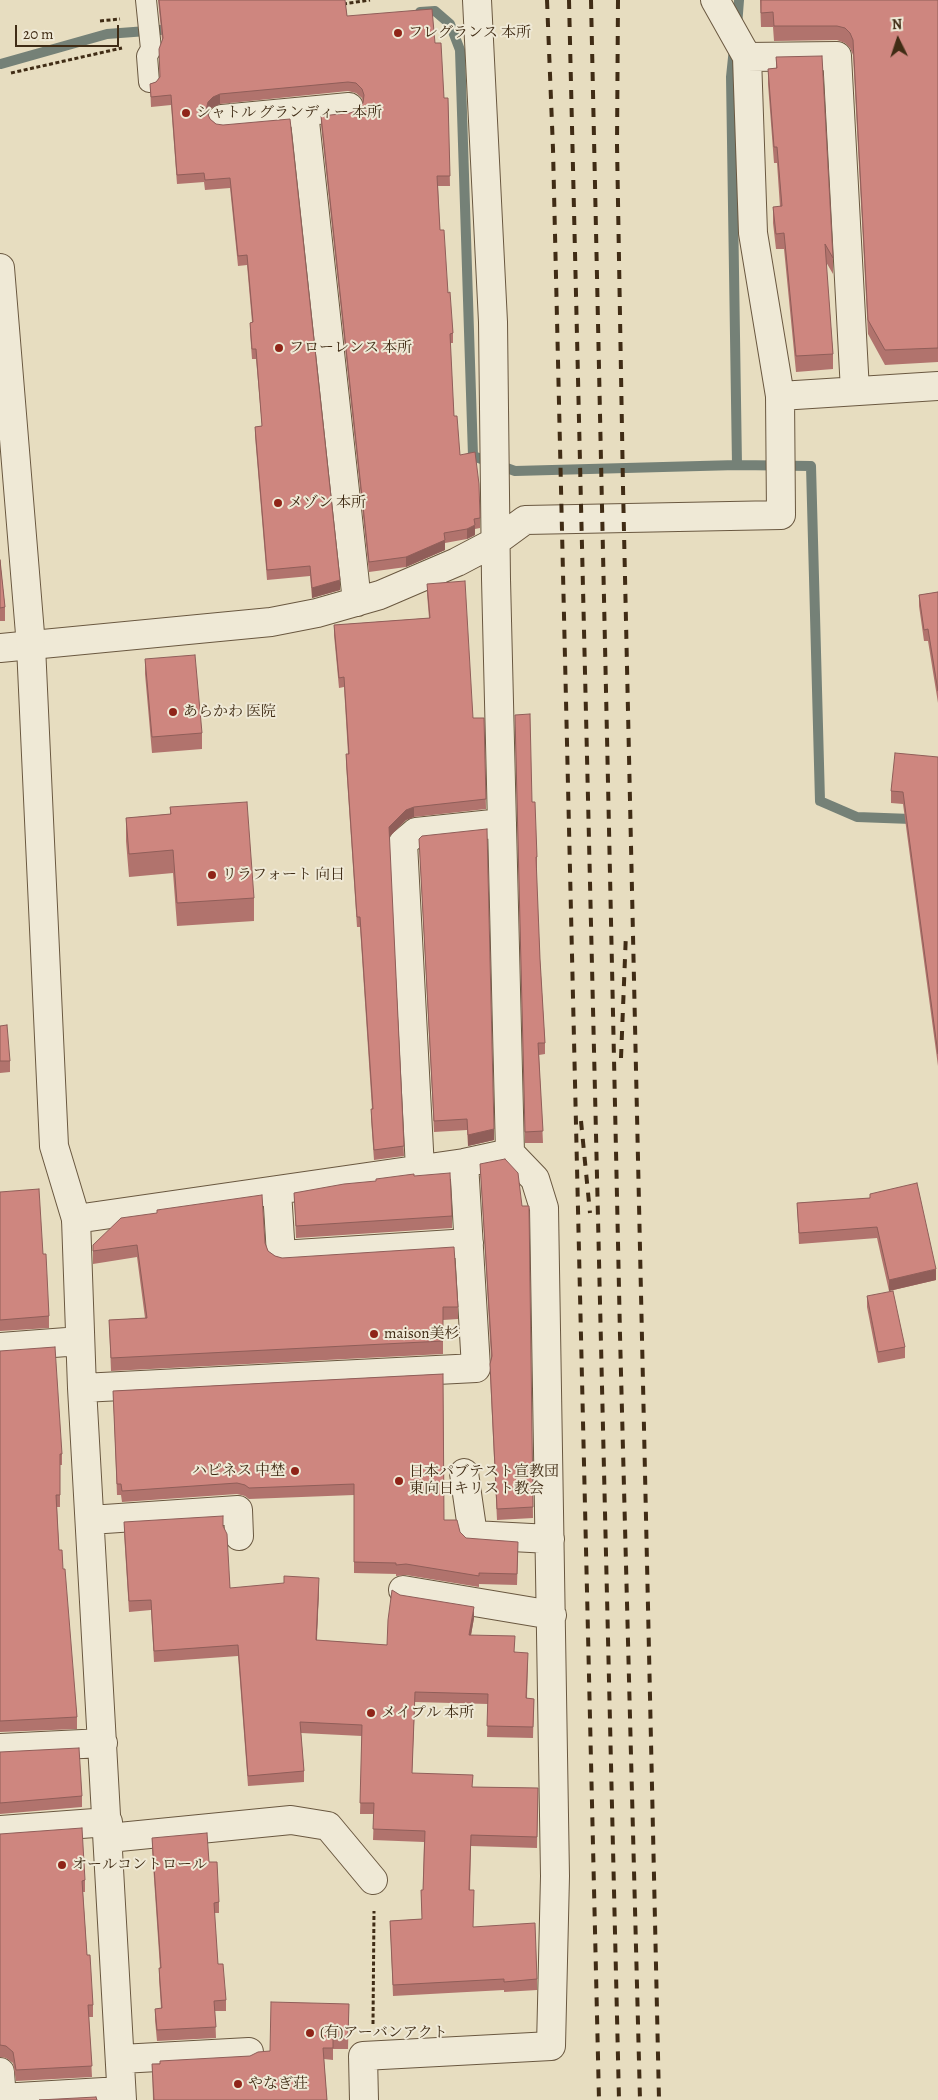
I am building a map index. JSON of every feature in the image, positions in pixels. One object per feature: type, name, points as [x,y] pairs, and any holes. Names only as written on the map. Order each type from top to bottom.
[{"type":"street","points":[[0,648],[271,622],[317,613],[380,595],[457,562],[495,542],[525,520],[781,515],[780,396],[753,233],[747,57],[715,0]]},
{"type":"street","points":[[364,2100],[363,2056],[551,2046],[555,1876],[544,1208],[535,1179],[510,1153],[495,542],[493,322],[473,3]]},
{"type":"street","points":[[747,57],[837,56],[855,391]]},
{"type":"street","points":[[222,119],[349,107]]},
{"type":"street","points":[[304,112],[357,602]]},
{"type":"street","points":[[0,268],[31,646],[54,1146],[76,1219],[82,1388],[122,2095],[1,2099],[0,2072]]},
{"type":"street","points":[[780,396],[938,386]]},
{"type":"street","points":[[420,1169],[403,843],[416,832],[502,823]]},
{"type":"street","points":[[76,1219],[464,1163],[510,1153]]},
{"type":"street","points":[[82,1388],[476,1368],[464,1163]]},
{"type":"street","points":[[277,1191],[281,1255],[469,1243]]},
{"type":"street","points":[[0,1347],[80,1341]]},
{"type":"street","points":[[464,1473],[473,1535],[550,1539]]},
{"type":"street","points":[[90,1520],[238,1510],[239,1536]]},
{"type":"street","points":[[403,1590],[552,1616]]},
{"type":"street","points":[[0,1748],[103,1743]]},
{"type":"street","points":[[0,1830],[108,1830],[291,1820],[328,1826],[373,1880]]},
{"type":"street","points":[[121,2059],[249,2052]]},
{"type":"lane","points":[[148,19],[151,49],[147,56],[149,82]]},
{"type":"path","points":[[341,4],[370,0]]},
{"type":"path","points":[[100,22],[148,19]]},
{"type":"path","points":[[363,2056],[373,2023],[373,1880]]},
{"type":"building","points":[[159,0],[345,0],[347,16],[432,9],[435,43],[441,43],[444,98],[448,98],[450,176],[437,176],[440,230],[444,230],[453,333],[450,334],[454,416],[457,416],[460,455],[475,452],[479,484],[480,518],[474,519],[475,525],[467,529],[444,533],[445,540],[406,557],[369,562],[321,116],[350,113],[358,110],[363,103],[364,95],[362,89],[356,83],[348,82],[220,94],[208,102],[206,110],[210,119],[216,124],[290,119],[340,580],[312,588],[310,566],[267,570],[255,427],[262,426],[256,349],[252,349],[250,323],[253,322],[247,255],[238,256],[230,178],[205,180],[204,173],[177,175],[171,95],[151,97],[150,84],[156,82],[160,77],[159,49],[163,38]]},
{"type":"building","points":[[761,0],[938,0],[938,348],[885,350],[868,320],[853,40],[850,33],[845,28],[837,26],[774,26],[773,12],[761,13]]},
{"type":"building","points":[[822,56],[833,258],[825,244],[833,354],[796,356],[784,233],[776,234],[773,207],[782,206],[777,147],[774,147],[768,69],[777,68],[776,57]]},
{"type":"building","points":[[0,560],[5,607],[0,608]]},
{"type":"building","points":[[465,581],[473,718],[484,718],[486,799],[414,807],[406,810],[389,827],[404,1146],[374,1150],[360,917],[357,917],[346,754],[349,754],[344,677],[339,678],[334,625],[430,618],[427,584]]},
{"type":"building","points":[[938,592],[938,691],[928,629],[924,630],[919,595]]},
{"type":"building","name":"あらかわ 医院","points":[[195,655],[202,733],[152,737],[145,659]]},
{"type":"building","points":[[530,714],[532,802],[535,802],[540,959],[545,1043],[538,1043],[543,1131],[525,1132],[515,715]]},
{"type":"building","points":[[895,753],[938,757],[938,1054],[903,792],[891,791]]},
{"type":"building","name":"リラフォート 向日","points":[[247,802],[254,898],[177,903],[173,850],[129,854],[126,818],[171,814],[170,807]]},
{"type":"building","points":[[487,829],[494,1129],[468,1135],[467,1119],[434,1121],[419,839],[422,836]]},
{"type":"building","points":[[7,1025],[10,1061],[0,1061],[0,1026]]},
{"type":"building","points":[[505,1159],[518,1173],[522,1206],[529,1206],[533,1507],[497,1509],[490,1364],[492,1356],[480,1164]]},
{"type":"building","points":[[450,1173],[452,1216],[296,1226],[294,1193],[414,1174],[414,1176]]},
{"type":"building","points":[[917,1183],[936,1269],[889,1280],[877,1227],[799,1233],[797,1203],[870,1198],[870,1194]]},
{"type":"building","points":[[39,1189],[43,1254],[46,1254],[49,1316],[0,1320],[0,1192]]},
{"type":"building","points":[[262,1195],[265,1243],[268,1251],[282,1258],[454,1247],[458,1307],[443,1307],[443,1341],[111,1358],[109,1320],[147,1318],[137,1245],[93,1251],[93,1245],[121,1218],[157,1213],[157,1210]]},
{"type":"building","points":[[893,1291],[905,1347],[878,1352],[867,1296]]},
{"type":"building","points":[[55,1347],[62,1454],[60,1454],[60,1495],[56,1495],[59,1550],[62,1550],[63,1569],[65,1569],[77,1717],[0,1721],[0,1351]]},
{"type":"building","points":[[443,1374],[444,1520],[457,1520],[460,1532],[466,1538],[518,1542],[517,1574],[479,1573],[479,1576],[406,1564],[354,1562],[354,1484],[249,1488],[237,1483],[122,1491],[121,1484],[117,1484],[113,1391]]},
{"type":"building","points":[[223,1516],[223,1526],[227,1534],[230,1588],[284,1583],[284,1576],[319,1578],[316,1640],[387,1645],[392,1590],[400,1595],[474,1607],[469,1635],[515,1636],[514,1652],[528,1653],[526,1698],[534,1699],[533,1727],[487,1726],[488,1694],[415,1692],[412,1773],[473,1775],[472,1787],[538,1788],[537,1837],[471,1835],[469,1890],[474,1890],[473,1927],[535,1923],[537,1979],[504,1982],[504,1979],[393,1985],[390,1921],[422,1919],[421,1890],[423,1890],[425,1831],[373,1829],[374,1803],[360,1803],[362,1725],[300,1722],[304,1771],[248,1776],[238,1645],[154,1651],[151,1600],[129,1601],[124,1522]]},
{"type":"building","points":[[79,1748],[82,1796],[0,1803],[0,1752]]},
{"type":"building","points":[[82,1828],[85,1880],[82,1881],[87,1955],[90,1955],[93,2005],[88,2005],[92,2066],[16,2070],[13,2052],[6,2046],[0,2045],[0,1834]]},
{"type":"building","points":[[207,1833],[209,1862],[217,1862],[219,1902],[214,1903],[218,1964],[223,1964],[226,2000],[214,2001],[216,2027],[157,2030],[155,2009],[162,2008],[159,1968],[161,1968],[152,1838]]},
{"type":"building","points":[[271,2002],[349,2004],[348,2037],[333,2037],[333,2048],[323,2048],[327,2100],[154,2100],[152,2064],[160,2064],[160,2061],[250,2056],[258,2052],[270,2051]]},
{"type":"building","points":[[96,2097],[97,2100],[39,2100]]},
{"type":"waterway","points":[[737,26],[739,0]]},
{"type":"waterway","points":[[420,12],[435,11],[450,24],[460,50],[473,456],[515,471],[737,465]]},
{"type":"waterway","points":[[1,64],[107,34],[173,29]]},
{"type":"waterway","points":[[734,48],[731,77],[737,465],[811,466],[820,801],[857,817],[938,820]]},
{"type":"railway","points":[[547,0],[553,149],[599,2100]]},
{"type":"railway","points":[[569,0],[619,2100]]},
{"type":"railway","points":[[591,0],[620,1335],[640,2100]]},
{"type":"railway","points":[[618,0],[617,145],[623,487],[659,2100]]},
{"type":"railway","points":[[621,1058],[626,933]]},
{"type":"railway","points":[[581,1121],[590,1213]]},
{"type":"place","name":"フレグランス 本所","points":[[398,33]]},
{"type":"place","name":"シャトル グランディー 本所","points":[[186,113]]},
{"type":"place","name":"フローレンス 本所","points":[[279,348]]},
{"type":"place","name":"メゾン 本所","points":[[278,503]]},
{"type":"place","name":"あらかわ 医院","points":[[173,712]]},
{"type":"place","name":"リラフォート 向日","points":[[212,875]]},
{"type":"place","name":"maison美杉","points":[[374,1334]]},
{"type":"place","name":"ハピネス 中埜","points":[[295,1471]]},
{"type":"place","name":"日本パブテスト宣教団 東向日キリスト教会","points":[[399,1481]]},
{"type":"place","name":"メイプル 本所","points":[[371,1713]]},
{"type":"place","name":"オールコントロール","points":[[62,1865]]},
{"type":"place","name":"(有)アーバンアクト","points":[[310,2033]]},
{"type":"place","name":"やなぎ荘","points":[[238,2084]]}]
